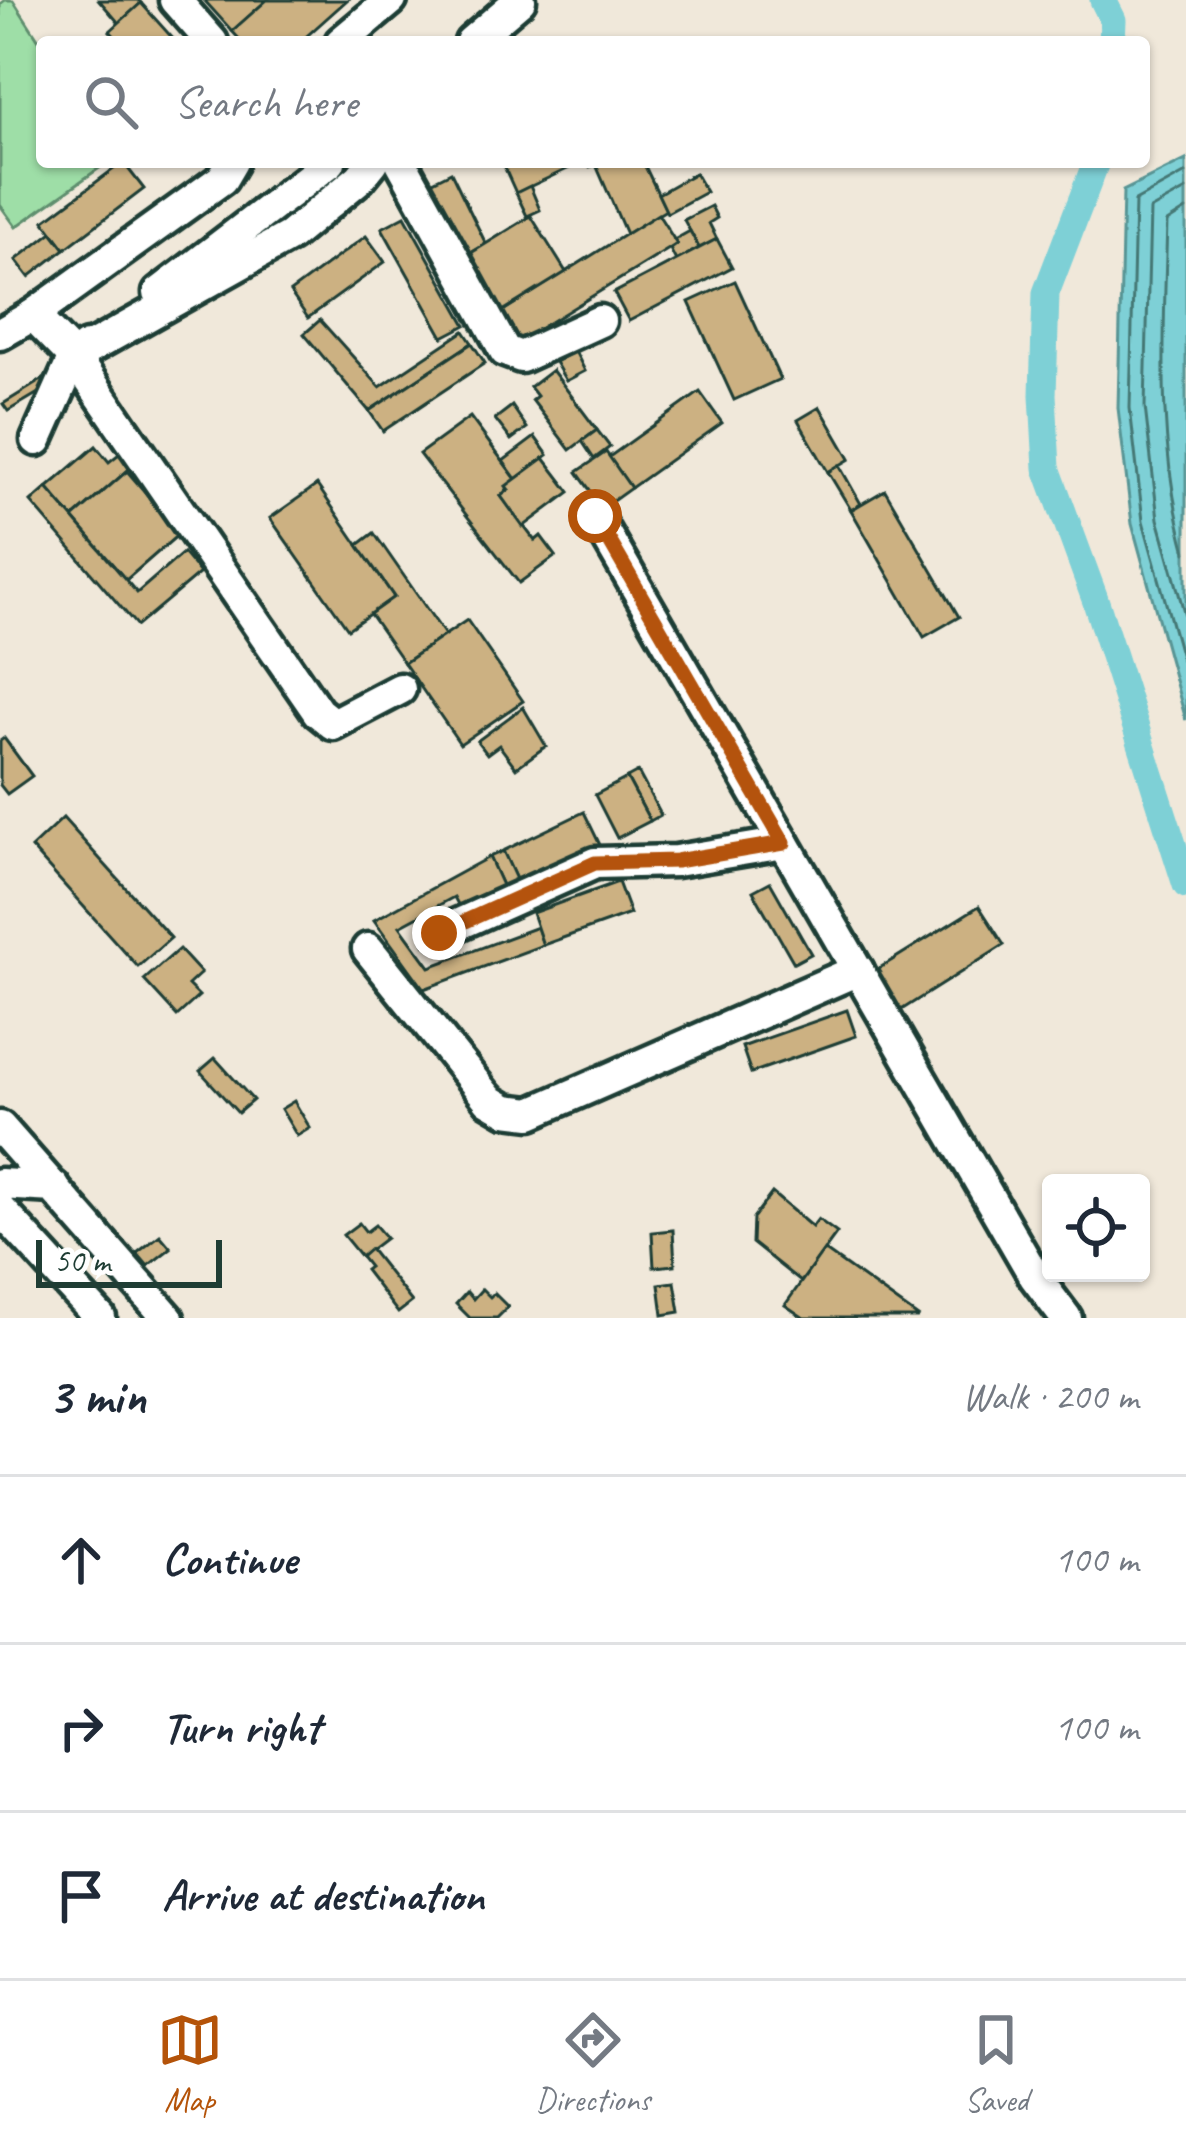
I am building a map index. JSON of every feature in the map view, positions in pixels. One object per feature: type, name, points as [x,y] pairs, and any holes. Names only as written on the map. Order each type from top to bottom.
[{"type":"street","points":[[175,0],[207,36]]},
{"type":"street","points":[[348,36],[392,0]]},
{"type":"street","points":[[478,36],[520,0]]},
{"type":"street","points":[[0,334],[222,179],[228,168]]},
{"type":"street","points":[[37,440],[59,382],[74,358],[322,168]]},
{"type":"street","points":[[74,358],[290,236],[367,168]]},
{"type":"street","points":[[410,168],[505,351],[521,357],[600,321]]},
{"type":"street","points":[[33,315],[74,358],[318,712],[333,724],[400,689]]},
{"type":"street","points":[[595,516],[1035,1277],[1066,1318]]},
{"type":"street","points":[[439,933],[595,863],[676,861],[784,843]]},
{"type":"street","points":[[368,950],[489,1100],[506,1110],[531,1113],[858,970]]},
{"type":"street","points":[[0,1127],[168,1318]]},
{"type":"street","points":[[0,1184],[54,1187]]},
{"type":"street","points":[[0,1208],[100,1318]]},
{"type":"green space","points":[[13,0],[36,36],[36,168],[100,168],[16,227],[0,205],[0,4]]},
{"type":"water","points":[[1186,160],[1186,720],[1132,524],[1118,408],[1123,191]]},
{"type":"building","points":[[99,0],[138,0],[141,3],[119,23]]},
{"type":"building","points":[[204,0],[267,0],[232,31]]},
{"type":"building","points":[[267,0],[347,0],[307,36],[237,36],[232,31]]},
{"type":"building","points":[[141,3],[171,36],[115,36],[110,31]]},
{"type":"building","points":[[115,168],[128,168],[144,189],[65,249],[44,221]]},
{"type":"building","points":[[505,168],[570,168],[516,193]]},
{"type":"building","points":[[597,168],[646,168],[666,210],[626,234]]},
{"type":"building","points":[[451,172],[486,244],[467,255],[431,182]]},
{"type":"building","points":[[695,173],[706,192],[667,213],[658,194]]},
{"type":"building","points":[[530,186],[540,210],[527,216],[516,193]]},
{"type":"building","points":[[711,206],[717,218],[709,223],[717,239],[699,248],[684,220]]},
{"type":"building","points":[[658,214],[677,244],[516,343],[498,314]]},
{"type":"building","points":[[405,216],[466,325],[443,337],[382,228]]},
{"type":"building","points":[[531,216],[566,272],[498,314],[463,258]]},
{"type":"building","points":[[690,231],[699,248],[676,261],[670,249],[677,244],[674,240]]},
{"type":"building","points":[[52,232],[65,249],[29,277],[16,260]]},
{"type":"building","points":[[366,236],[385,262],[308,318],[290,292]]},
{"type":"building","points":[[717,239],[732,267],[629,321],[614,293]]},
{"type":"building","points":[[735,281],[780,379],[734,400],[689,302]]},
{"type":"building","points":[[320,320],[380,387],[464,331],[472,343],[369,411],[304,334]]},
{"type":"building","points":[[472,343],[485,363],[383,431],[369,411]]},
{"type":"building","points":[[575,351],[585,371],[566,381],[555,362]]},
{"type":"building","points":[[552,370],[597,430],[570,450],[532,400],[537,396],[530,387]]},
{"type":"building","points":[[45,378],[50,386],[8,411],[3,404]]},
{"type":"building","points":[[700,392],[722,423],[631,488],[609,457]]},
{"type":"building","points":[[512,406],[527,428],[511,440],[495,419]]},
{"type":"building","points":[[820,407],[850,459],[828,472],[798,420]]},
{"type":"building","points":[[470,417],[516,479],[501,496],[535,541],[541,536],[556,556],[519,583],[419,454]]},
{"type":"building","points":[[597,430],[610,447],[594,459],[582,441]]},
{"type":"building","points":[[535,437],[548,455],[516,479],[503,461]]},
{"type":"building","points":[[96,446],[109,462],[119,454],[131,468],[73,518],[47,488]]},
{"type":"building","points":[[606,452],[631,488],[603,508],[577,472]]},
{"type":"building","points":[[544,458],[570,492],[523,527],[501,496],[509,490],[506,486]]},
{"type":"building","points":[[839,465],[861,504],[851,510],[828,472]]},
{"type":"building","points":[[127,471],[180,533],[126,580],[73,518]]},
{"type":"building","points":[[317,485],[394,597],[348,629],[270,518]]},
{"type":"building","points":[[47,488],[137,593],[183,553],[200,573],[137,626],[31,502]]},
{"type":"building","points":[[885,490],[959,617],[924,637],[851,510]]},
{"type":"building","points":[[374,533],[445,635],[404,663],[370,614],[394,597],[358,545]]},
{"type":"building","points":[[467,620],[523,701],[460,744],[404,663]]},
{"type":"building","points":[[523,707],[546,746],[516,768],[499,745],[487,754],[477,741]]},
{"type":"building","points":[[4,738],[32,776],[7,794],[0,785],[0,741]]},
{"type":"building","points":[[638,772],[661,815],[650,821],[627,778]]},
{"type":"building","points":[[627,778],[650,821],[617,838],[595,795]]},
{"type":"building","points":[[584,812],[601,847],[519,886],[503,851]]},
{"type":"building","points":[[63,818],[171,938],[138,967],[31,848]]},
{"type":"building","points":[[503,851],[519,886],[505,892],[489,857]]},
{"type":"building","points":[[489,857],[505,892],[462,912],[454,897],[400,926],[430,967],[537,927],[543,945],[424,989],[374,920]]},
{"type":"building","points":[[618,882],[630,914],[543,945],[532,913]]},
{"type":"building","points":[[770,882],[811,954],[794,963],[753,891]]},
{"type":"building","points":[[979,906],[1004,945],[895,1014],[870,974]]},
{"type":"building","points":[[179,949],[201,973],[188,985],[199,996],[177,1016],[144,980]]},
{"type":"building","points":[[847,1010],[856,1036],[751,1073],[742,1047]]},
{"type":"building","points":[[215,1058],[253,1100],[238,1113],[200,1071]]},
{"type":"building","points":[[294,1101],[310,1128],[297,1136],[281,1109]]},
{"type":"building","points":[[772,1193],[812,1227],[818,1219],[837,1233],[801,1282],[752,1243],[753,1218]]},
{"type":"building","points":[[359,1223],[366,1232],[375,1225],[386,1238],[361,1257],[343,1235]]},
{"type":"building","points":[[673,1230],[675,1265],[654,1267],[652,1232]]},
{"type":"building","points":[[160,1235],[171,1248],[148,1266],[137,1253]]},
{"type":"building","points":[[370,1249],[412,1302],[398,1313],[365,1270],[369,1267],[361,1257]]},
{"type":"building","points":[[824,1250],[918,1317],[804,1318],[785,1305]]},
{"type":"building","points":[[675,1282],[680,1312],[663,1315],[659,1284]]},
{"type":"building","points":[[482,1289],[508,1307],[497,1318],[470,1318],[456,1304],[467,1292],[473,1299]]},
{"type":"waterway","points":[[1103,0],[1113,20],[1112,36]]},
{"type":"waterway","points":[[1094,168],[1046,293],[1047,468],[1095,599],[1186,885]]},
{"type":"route","points":[[439,933],[595,863],[676,861],[784,843],[595,516]]}]
